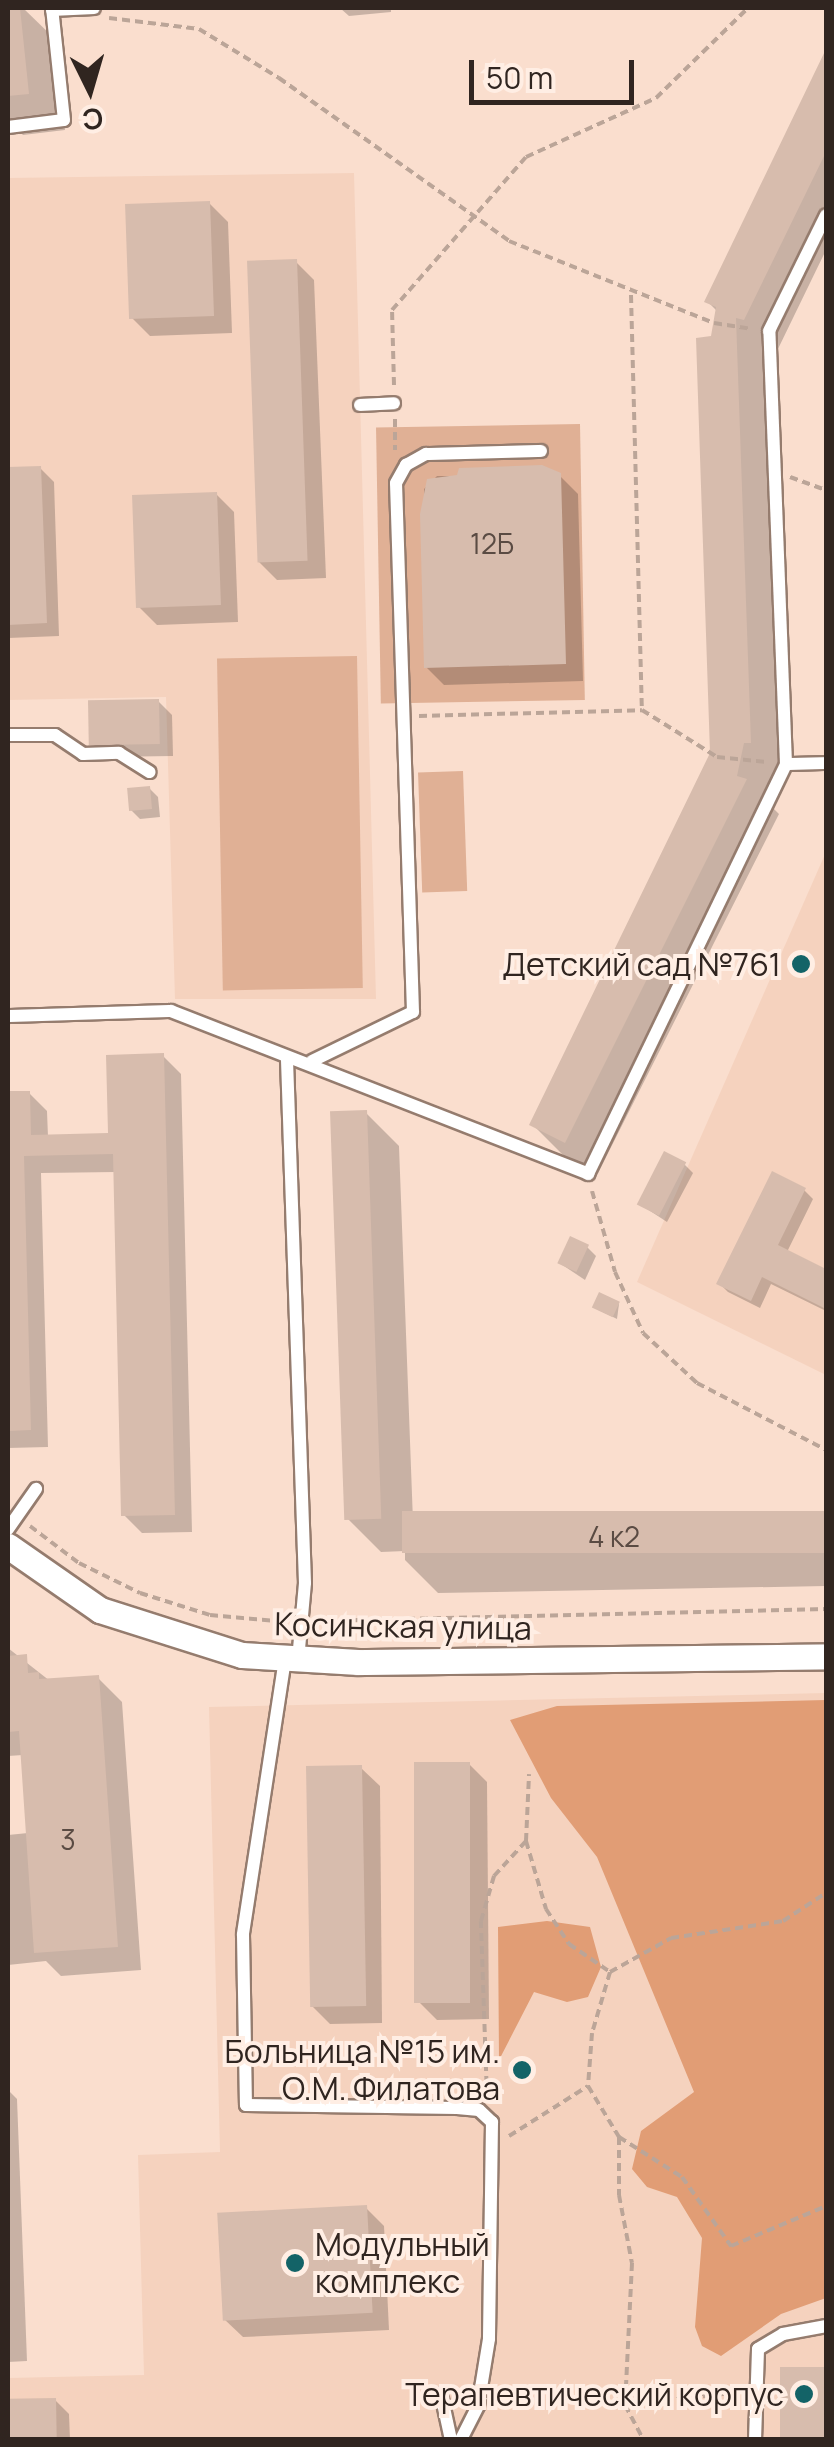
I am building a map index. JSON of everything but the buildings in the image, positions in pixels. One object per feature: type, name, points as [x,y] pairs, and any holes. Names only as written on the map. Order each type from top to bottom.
[{"type":"street","name":"Косинская улица","points":[[8,1546],[68,1592],[135,1626],[212,1649],[291,1660],[826,1656]]},
{"type":"lane","points":[[8,126],[64,120],[52,9],[94,8]]},
{"type":"lane","points":[[8,1016],[170,1011],[287,1060],[312,1061],[588,1174],[786,764],[769,331],[826,215]]},
{"type":"lane","points":[[360,405],[394,402]]},
{"type":"lane","points":[[312,1061],[413,1012],[396,483],[406,465],[426,454],[541,451]]},
{"type":"lane","points":[[8,735],[55,735],[83,754],[119,753],[150,772]]},
{"type":"lane","points":[[786,764],[826,763]]},
{"type":"lane","points":[[287,1060],[301,1622],[291,1660],[244,1935],[246,2105],[457,2108],[478,2110],[492,2122],[495,2142],[489,2339],[478,2406],[461,2440]]},
{"type":"lane","points":[[8,1529],[36,1489]]},
{"type":"lane","points":[[755,2440],[753,2390],[758,2348],[783,2334],[826,2326]]},
{"type":"lane","points":[[440,2394],[451,2440]]},
{"type":"path","points":[[83,8],[116,21],[199,29],[508,241],[631,293],[734,327]]},
{"type":"path","points":[[392,310],[526,157],[656,98],[748,8]]},
{"type":"path","points":[[631,293],[642,710]]},
{"type":"path","points":[[776,472],[826,490]]},
{"type":"path","points":[[404,716],[642,710],[717,757],[786,764]]},
{"type":"path","points":[[588,1174],[616,1272],[643,1332],[697,1382],[826,1450]]},
{"type":"path","points":[[18,1515],[80,1563],[140,1593],[210,1614],[301,1622],[826,1610]]},
{"type":"path","points":[[529,1774],[526,1840],[546,1909],[569,1944],[610,1972]]},
{"type":"path","points":[[492,2122],[485,2088],[482,1921],[494,1876],[526,1840]]},
{"type":"path","points":[[826,1893],[783,1921],[670,1938],[610,1972],[592,2034],[588,2086],[619,2137],[682,2177],[731,2246],[826,2206]]},
{"type":"path","points":[[495,2142],[555,2112],[588,2086]]},
{"type":"path","points":[[619,2137],[619,2196],[632,2263],[625,2405],[644,2440]]},
{"type":"path","points":[[625,2405],[753,2390]]},
{"type":"shaded area","points":[[354,173],[376,999],[175,999],[166,697],[8,700],[8,178]]},
{"type":"shaded area","points":[[580,424],[585,700],[381,704],[376,428]]},
{"type":"shaded area","points":[[357,656],[363,988],[223,990],[217,658]]},
{"type":"shaded area","points":[[463,771],[467,891],[422,892],[418,773]]},
{"type":"shaded area","points":[[826,852],[826,1375],[637,1282]]},
{"type":"shaded area","name":"Больница №15 им. О.М. Филатова","points":[[826,1693],[826,2439],[8,2439],[8,2378],[144,2375],[138,2155],[220,2152],[209,1707]]},
{"type":"shaded area","points":[[826,1700],[826,2298],[781,2314],[721,2356],[702,2346],[695,2327],[702,2238],[677,2197],[647,2187],[632,2169],[641,2131],[694,2092],[597,1857],[551,1798],[510,1720],[557,1706]]},
{"type":"shaded area","points":[[547,1921],[590,1927],[601,1967],[588,1997],[567,2002],[534,1992],[499,2060],[498,1927]]},
{"type":"place","name":"Детский сад №761","points":[[801,964]]},
{"type":"place","name":"Больница №15 им. О.М. Филатова","points":[[522,2070]]},
{"type":"place","name":"Модульный комплекс","points":[[295,2263]]},
{"type":"place","name":"Терапевтический корпус","points":[[804,2394]]}]
